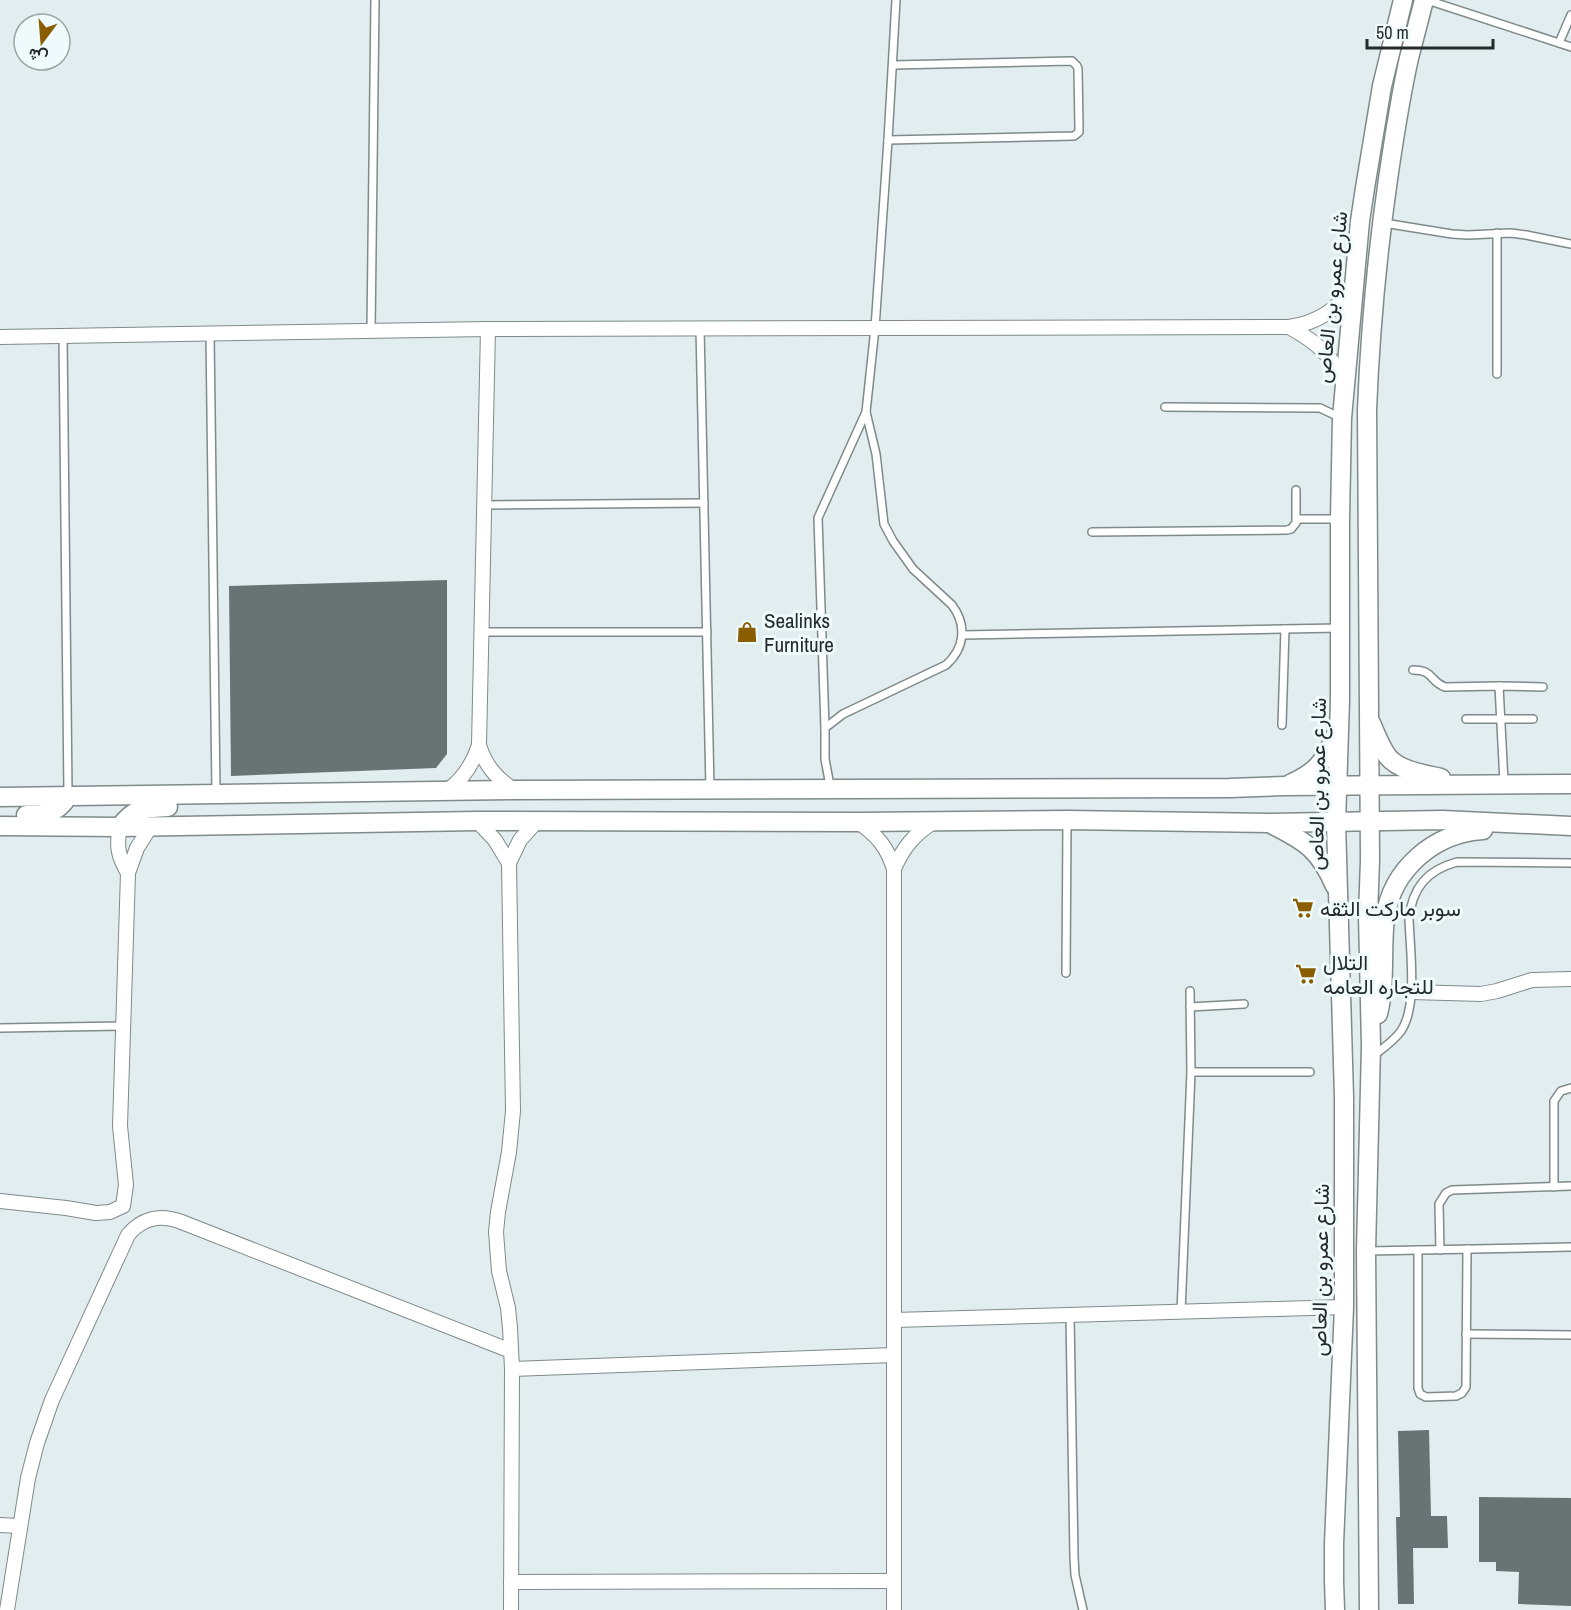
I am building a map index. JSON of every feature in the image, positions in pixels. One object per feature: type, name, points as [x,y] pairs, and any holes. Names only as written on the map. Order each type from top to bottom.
[{"type":"main road","name":"شارع عمرو بن العاص","points":[[1335,1610],[1334,1544],[1344,1307],[1344,1097],[1336,823],[1340,723],[1342,418],[1360,221],[1376,121],[1403,0]]},
{"type":"main road","name":"شارع عمرو بن العاص","points":[[1369,1610],[1366,1251],[1371,1058],[1368,915],[1370,786],[1367,410],[1372,306],[1381,222],[1409,58],[1425,0]]},
{"type":"main road","points":[[1369,720],[1389,758],[1397,765],[1472,785]]},
{"type":"main road","points":[[1284,786],[1313,772],[1329,751],[1340,723]]},
{"type":"main road","points":[[0,797],[514,789],[1230,788],[1571,784]]},
{"type":"main road","points":[[120,827],[124,820],[137,810],[197,804],[216,795]]},
{"type":"main road","points":[[0,814],[49,814],[60,807],[68,796]]},
{"type":"main road","points":[[0,826],[120,827],[477,821],[1067,820],[1269,823],[1466,821],[1571,826]]},
{"type":"main road","points":[[1269,823],[1295,836],[1318,856],[1325,864],[1339,895]]},
{"type":"main road","points":[[1370,1036],[1378,1014],[1382,991],[1387,908],[1395,886],[1414,860],[1440,841],[1471,830],[1571,831]]},
{"type":"street","points":[[0,337],[488,329],[1289,327],[1315,321],[1326,315],[1337,307],[1353,286]]},
{"type":"street","points":[[1289,327],[1311,341],[1331,358],[1340,373],[1344,388]]},
{"type":"street","points":[[448,790],[465,775],[476,755],[478,745],[488,329]]},
{"type":"street","points":[[478,745],[491,771],[514,789]]},
{"type":"street","points":[[477,821],[495,840],[509,863]]},
{"type":"street","points":[[511,1610],[512,1369],[509,1318],[499,1271],[496,1232],[513,1111],[509,863],[520,840],[537,821]]},
{"type":"street","points":[[894,869],[909,841],[921,829],[936,821]]},
{"type":"street","points":[[858,822],[882,842],[894,869],[894,1610]]},
{"type":"street","points":[[123,1206],[126,1185],[120,1126],[128,873],[137,848],[151,826]]},
{"type":"street","points":[[120,827],[117,844],[128,873]]},
{"type":"street","points":[[1411,992],[1481,994],[1532,980],[1571,979]]},
{"type":"street","points":[[0,1201],[96,1213],[110,1212],[123,1206]]},
{"type":"street","points":[[123,1206],[140,1224]]},
{"type":"street","points":[[7,1610],[28,1478],[52,1400],[123,1243],[134,1227],[150,1218],[170,1218],[179,1221],[511,1351]]},
{"type":"street","points":[[894,1320],[1344,1307]]},
{"type":"street","points":[[512,1369],[894,1355]]},
{"type":"street","points":[[0,1525],[20,1526]]},
{"type":"street","points":[[511,1582],[893,1581]]},
{"type":"lane","points":[[371,331],[375,0]]},
{"type":"lane","points":[[831,789],[825,759],[819,518],[866,412],[875,327],[896,0]]},
{"type":"lane","points":[[1425,0],[1571,47]]},
{"type":"lane","points":[[1559,43],[1571,15]]},
{"type":"lane","points":[[888,140],[1074,136],[1079,132],[1078,69],[1072,61],[893,65]]},
{"type":"lane","points":[[1381,222],[1452,234],[1497,233],[1533,236],[1571,244]]},
{"type":"lane","points":[[1497,233],[1497,374]]},
{"type":"lane","points":[[700,328],[710,789]]},
{"type":"lane","points":[[210,334],[216,795]]},
{"type":"lane","points":[[63,336],[68,796]]},
{"type":"lane","points":[[1165,407],[1320,408],[1342,418]]},
{"type":"lane","points":[[825,728],[843,714],[946,664],[957,652],[962,635],[957,611],[913,569],[884,524],[876,454],[866,412]]},
{"type":"lane","points":[[1092,532],[1287,530],[1294,526],[1297,519],[1296,490]]},
{"type":"lane","points":[[484,505],[704,503]]},
{"type":"lane","points":[[1297,519],[1340,519]]},
{"type":"lane","points":[[962,635],[1339,628]]},
{"type":"lane","points":[[1282,725],[1285,629]]},
{"type":"lane","points":[[481,632],[707,632]]},
{"type":"lane","points":[[1413,670],[1428,673],[1444,687],[1543,687]]},
{"type":"lane","points":[[1499,686],[1504,785]]},
{"type":"lane","points":[[1466,719],[1533,719]]},
{"type":"lane","points":[[1066,973],[1067,820]]},
{"type":"lane","points":[[1371,1058],[1395,1038],[1409,1012],[1411,992],[1410,908],[1413,897],[1427,878],[1446,865],[1457,862],[1571,863]]},
{"type":"lane","points":[[1181,1312],[1191,1072],[1190,992]]},
{"type":"lane","points":[[1190,1006],[1244,1004]]},
{"type":"lane","points":[[0,1028],[123,1026]]},
{"type":"lane","points":[[1191,1072],[1310,1072]]},
{"type":"lane","points":[[1554,1187],[1554,1101],[1561,1091],[1571,1088]]},
{"type":"lane","points":[[1440,1250],[1439,1204],[1446,1193],[1459,1189],[1571,1186]]},
{"type":"lane","points":[[1366,1251],[1571,1247]]},
{"type":"lane","points":[[1418,1250],[1418,1388],[1423,1396],[1456,1396],[1464,1390],[1466,1384],[1467,1249]]},
{"type":"lane","points":[[1071,1316],[1074,1557],[1075,1575],[1083,1610]]},
{"type":"lane","points":[[1466,1335],[1571,1335]]},
{"type":"building","points":[[447,580],[447,754],[436,768],[231,776],[229,586]]},
{"type":"building","points":[[1429,1430],[1431,1516],[1447,1516],[1448,1548],[1413,1548],[1414,1604],[1398,1604],[1396,1517],[1400,1517],[1398,1431]]},
{"type":"building","points":[[1479,1497],[1571,1498],[1571,1606],[1518,1604],[1519,1572],[1496,1571],[1496,1562],[1479,1562]]},
{"type":"place","name":"Sealinks Furniture","points":[[747,632]]},
{"type":"place","name":"سوبر ماركت الثقه","points":[[1303,908]]},
{"type":"place","name":"التلال للتجاره العامه","points":[[1306,974]]}]
